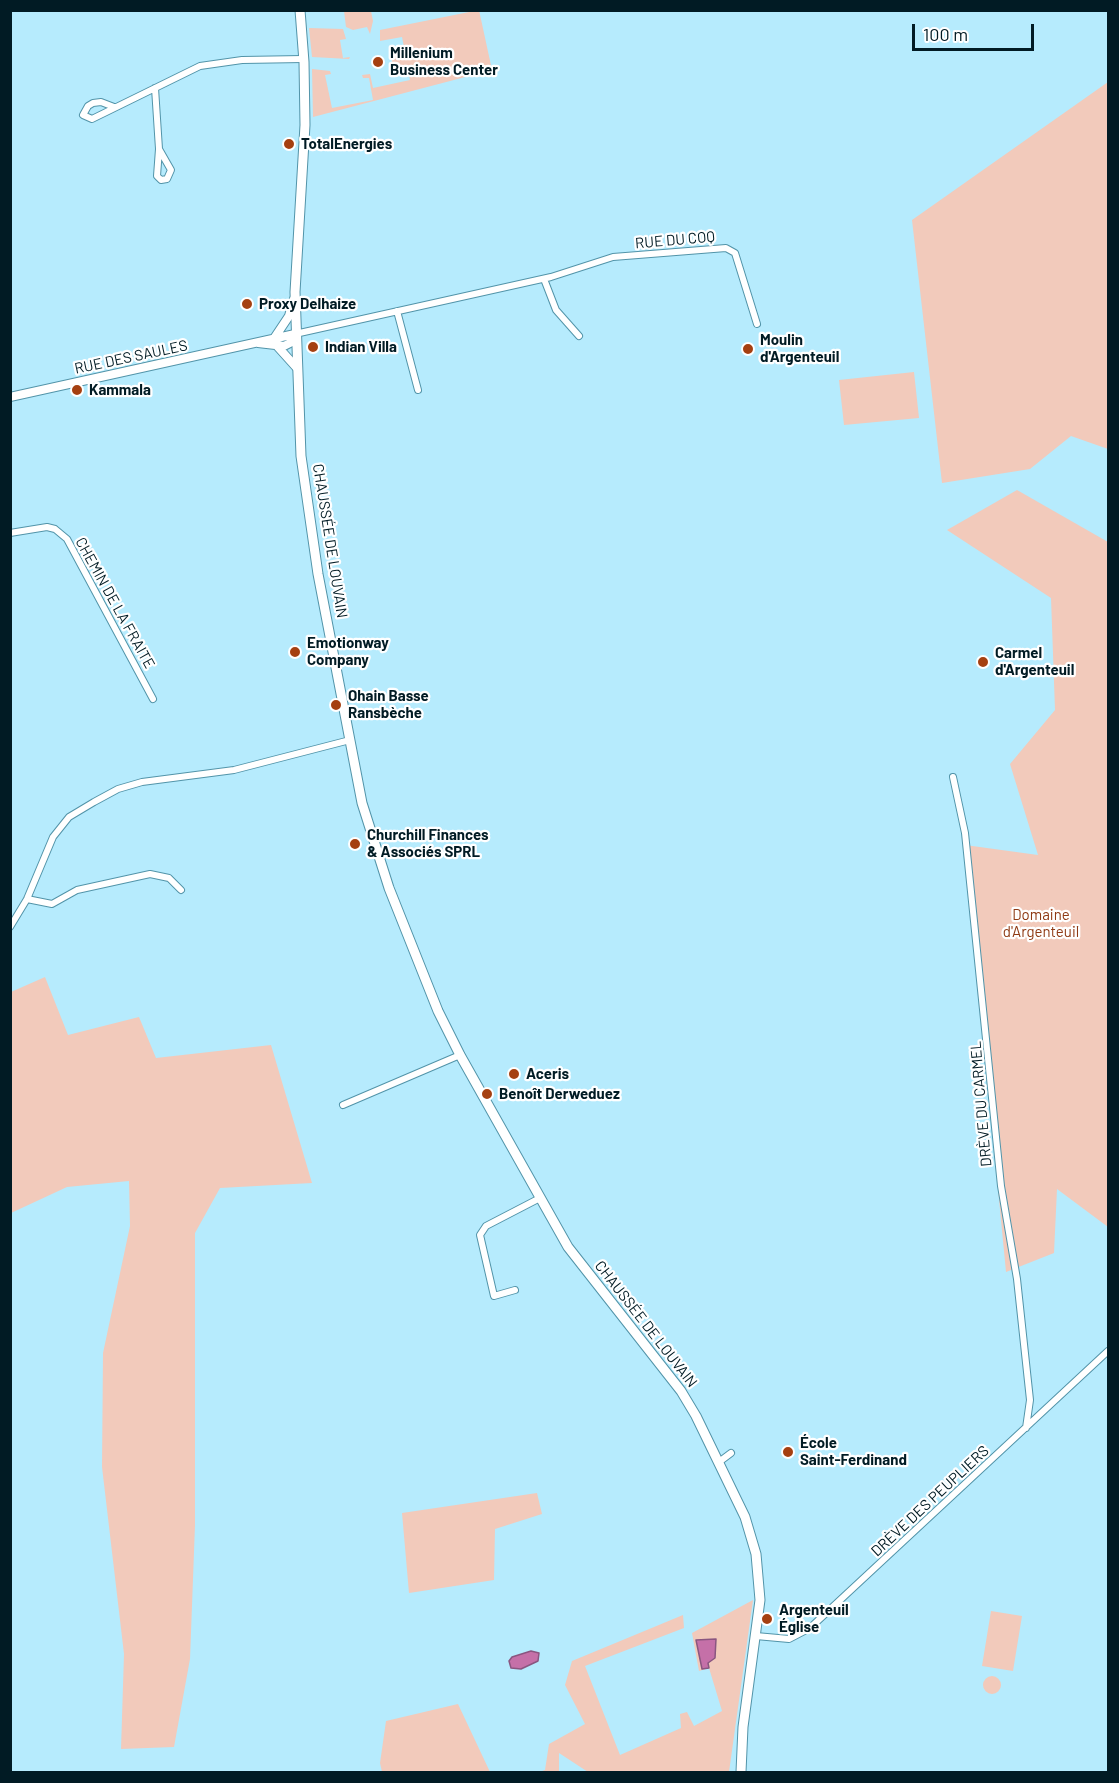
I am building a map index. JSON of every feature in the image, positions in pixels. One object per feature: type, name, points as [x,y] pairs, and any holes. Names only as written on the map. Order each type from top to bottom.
[{"type":"main road","name":"CHAUSSÉE DE LOUVAIN","points":[[300,10],[304,125],[295,292],[301,456],[318,574],[362,803],[389,888],[438,1011],[460,1055],[540,1198],[587,1273],[681,1391],[745,1517],[756,1554],[760,1600],[742,1727],[741,1773]]},
{"type":"street","points":[[114,107],[207,64],[276,58],[303,59]]},
{"type":"street","points":[[155,88],[159,149]]},
{"type":"street","name":"RUE DU COQ","points":[[296,334],[544,279],[613,258],[731,248],[735,253],[757,324]]},
{"type":"street","points":[[544,279],[556,310],[579,336]]},
{"type":"street","points":[[275,337],[289,316],[295,292]]},
{"type":"street","points":[[397,311],[418,390]]},
{"type":"street","points":[[296,334],[287,345],[278,347],[296,368]]},
{"type":"street","name":"RUE DES SAULES","points":[[10,397],[296,334]]},
{"type":"street","name":"RUE DES SAULES","points":[[258,343],[278,347]]},
{"type":"street","name":"CHEMIN DE LA FRAITE","points":[[10,533],[47,527],[56,529],[66,538],[153,699]]},
{"type":"street","points":[[10,927],[27,899],[50,843],[61,826],[82,809],[118,789],[165,777],[234,770],[350,740]]},
{"type":"street","name":"DRÈVE DU CARMEL","points":[[952,777],[965,833],[1001,1186],[1017,1279],[1030,1400],[1026,1428]]},
{"type":"street","points":[[27,899],[52,904],[77,890],[150,874],[169,879],[181,890]]},
{"type":"street","points":[[343,1105],[460,1055]]},
{"type":"street","points":[[515,1290],[494,1296],[480,1235],[486,1226],[540,1198]]},
{"type":"street","name":"DRÈVE DES PEUPLIERS","points":[[756,1636],[784,1640],[806,1632],[1108,1351]]},
{"type":"street","points":[[719,1462],[731,1453]]},
{"type":"green space","points":[[479,10],[492,70],[313,117],[312,69],[330,71],[331,74],[325,75],[332,108],[373,100],[369,78],[363,78],[362,75],[370,74],[373,88],[410,80],[407,66],[393,68],[391,55],[405,52],[402,37],[380,41],[380,30]]},
{"type":"green space","points":[[344,11],[371,11],[373,21],[370,34],[367,27],[353,30],[346,27]]},
{"type":"green space","points":[[309,28],[343,29],[346,39],[340,40],[343,58],[350,57],[349,59],[312,57]]},
{"type":"green space","points":[[1108,82],[1108,449],[1071,436],[1030,469],[942,483],[912,220]]},
{"type":"green space","points":[[914,372],[919,418],[844,425],[839,380]]},
{"type":"green space","name":"Domaine d'Argenteuil","points":[[1017,490],[1108,542],[1108,1227],[1057,1189],[1054,1253],[1006,1272],[965,845],[1038,855],[1010,764],[1055,710],[1051,598],[947,530]]},
{"type":"green space","points":[[45,977],[68,1035],[139,1017],[156,1058],[271,1045],[312,1183],[220,1188],[195,1233],[195,1525],[190,1659],[174,1747],[121,1749],[124,1654],[102,1467],[103,1353],[130,1226],[129,1181],[67,1187],[11,1213],[11,992]]},
{"type":"green space","points":[[537,1493],[542,1514],[495,1529],[494,1580],[409,1593],[402,1513]]},
{"type":"green space","points":[[753,1600],[729,1772],[588,1772],[559,1753],[559,1772],[539,1772],[545,1770],[549,1744],[585,1724],[565,1685],[572,1661],[683,1615],[684,1628],[585,1666],[620,1755],[681,1728],[680,1714],[687,1712],[694,1726],[722,1711],[709,1668],[699,1671],[692,1633]]},
{"type":"green space","points":[[991,1611],[1022,1616],[1013,1671],[982,1666]]},
{"type":"green space","points":[[992,1676],[998,1679],[1001,1685],[998,1691],[992,1694],[986,1691],[983,1685],[986,1679]]},
{"type":"green space","points":[[458,1704],[490,1772],[382,1772],[380,1763],[386,1721]]},
{"type":"shaded area","points":[[716,1639],[715,1658],[708,1663],[709,1668],[702,1669],[696,1640]]},
{"type":"shaded area","points":[[531,1651],[539,1653],[538,1661],[521,1669],[511,1668],[509,1661],[512,1657]]},
{"type":"place","name":"Millenium Business Center","points":[[378,62]]},
{"type":"place","name":"TotalEnergies","points":[[289,144]]},
{"type":"place","name":"Proxy Delhaize","points":[[247,304]]},
{"type":"place","name":"Indian Villa","points":[[313,347]]},
{"type":"place","name":"Moulin d'Argenteuil","points":[[748,349]]},
{"type":"place","name":"Kammala","points":[[77,390]]},
{"type":"place","name":"Emotionway Company","points":[[295,652]]},
{"type":"place","name":"Carmel d'Argenteuil","points":[[983,662]]},
{"type":"place","name":"Ohain Basse Ransbèche","points":[[336,705]]},
{"type":"place","name":"Churchill Finances & Associés SPRL","points":[[355,844]]},
{"type":"place","name":"Aceris","points":[[514,1074]]},
{"type":"place","name":"Benoît Derweduez","points":[[487,1094]]},
{"type":"place","name":"École Saint-Ferdinand","points":[[788,1452]]},
{"type":"place","name":"Argenteuil Église","points":[[767,1619]]}]
